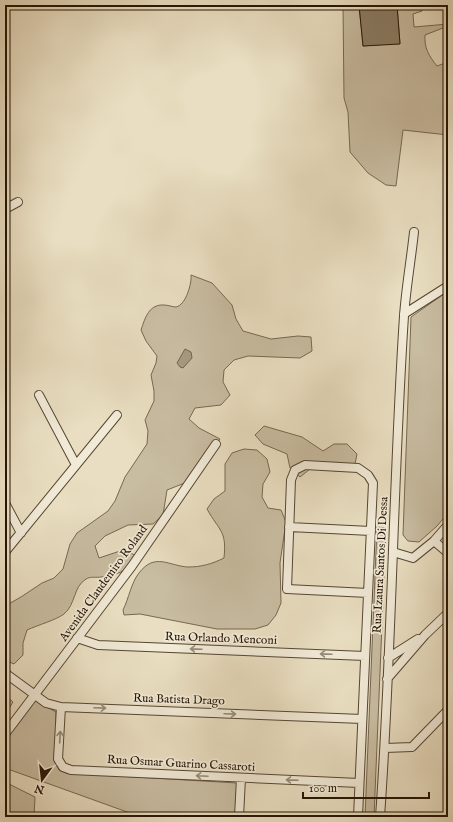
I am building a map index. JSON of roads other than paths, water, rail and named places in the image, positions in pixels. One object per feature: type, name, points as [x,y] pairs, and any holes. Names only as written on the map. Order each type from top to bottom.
[{"type":"street","points":[[5,209],[18,202]]},
{"type":"street","name":"Rua Izaura Santos Di Dessa","points":[[380,817],[385,748],[404,314],[414,232]]},
{"type":"street","points":[[404,314],[448,286]]},
{"type":"street","points":[[39,395],[76,465]]},
{"type":"street","points":[[5,552],[117,415]]},
{"type":"street","name":"Avenida Claudemiro Roland","points":[[5,734],[132,566],[216,444]]},
{"type":"street","name":"Rua Izaura Santos Di Dessa","points":[[289,527],[291,480],[295,470],[305,465],[358,468],[368,475],[373,483],[358,817]]},
{"type":"street","points":[[5,503],[20,533]]},
{"type":"street","points":[[393,552],[413,558],[434,541],[448,525]]},
{"type":"street","points":[[368,593],[287,589],[289,527],[371,531]]},
{"type":"street","points":[[434,541],[448,553]]},
{"type":"street","points":[[387,679],[425,635],[448,613]]},
{"type":"street","points":[[388,658],[425,635]]},
{"type":"street","name":"Rua Orlando Menconi","points":[[77,638],[98,645],[365,656]]},
{"type":"street","name":"Rua Batista Drago","points":[[5,673],[34,696],[46,703],[61,706],[362,719]]},
{"type":"street","name":"Rua Osmar Guarino Cassaroti","points":[[61,706],[58,759],[63,767],[241,778],[359,783]]},
{"type":"street","points":[[385,748],[412,747],[448,710]]},
{"type":"street","points":[[240,817],[241,778]]}]
